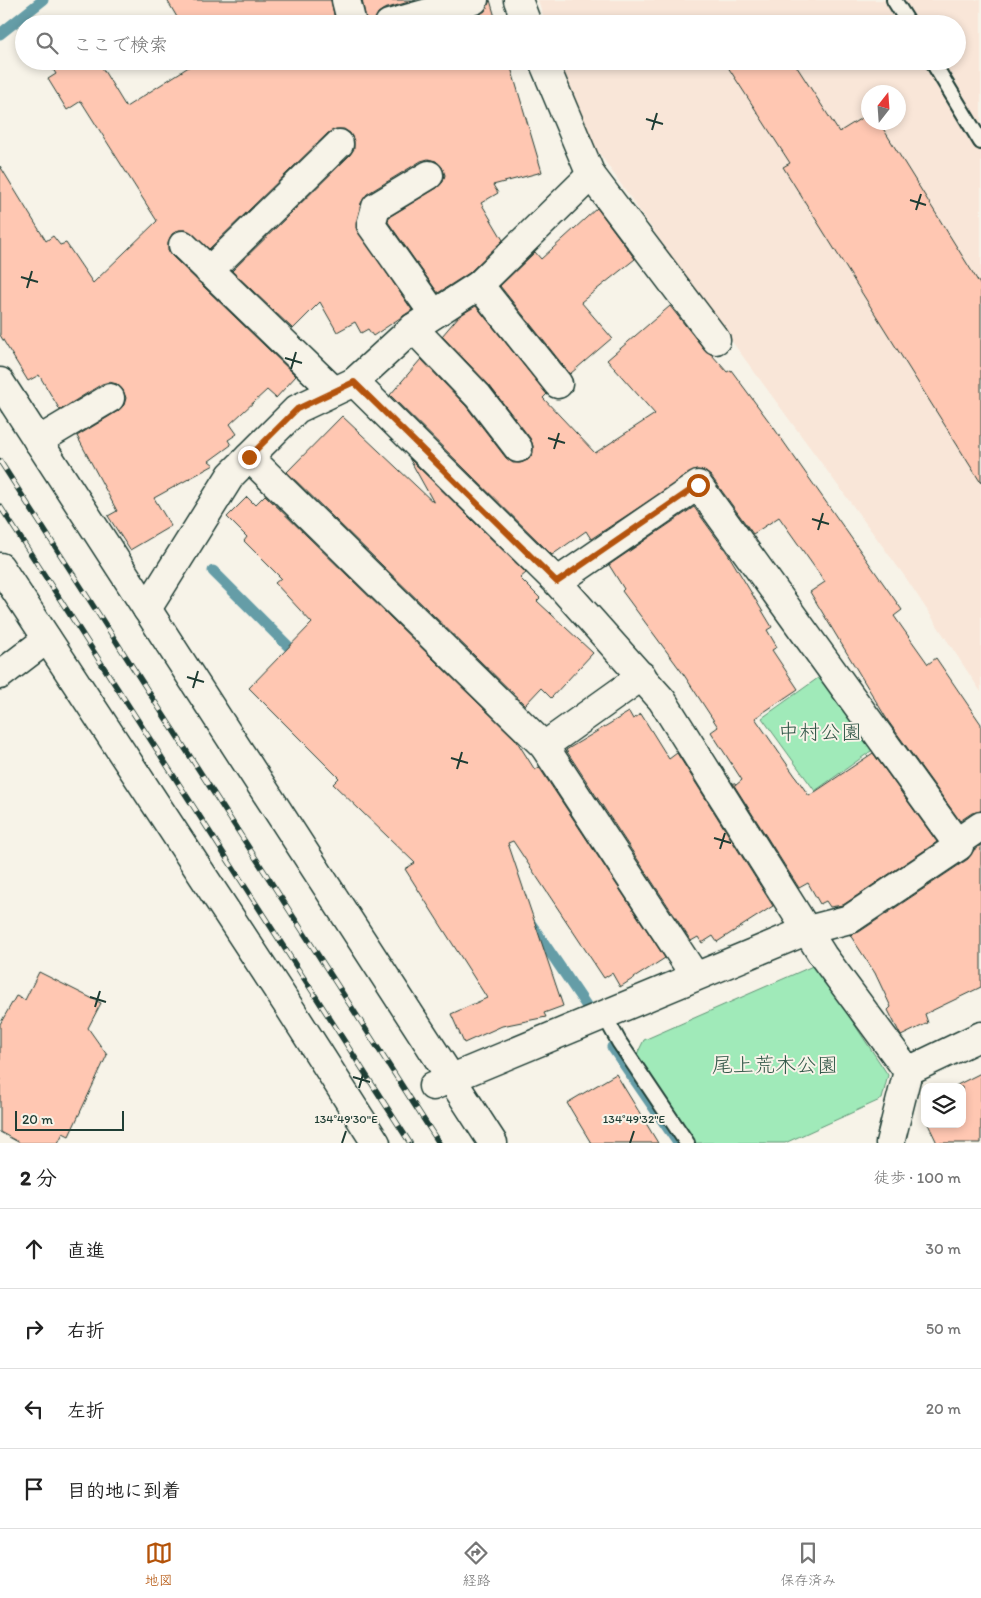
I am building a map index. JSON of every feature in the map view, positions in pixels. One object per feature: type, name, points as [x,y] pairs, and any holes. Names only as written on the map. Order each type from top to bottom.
[{"type":"street","points":[[346,0],[350,15]]},
{"type":"street","points":[[421,15],[474,0]]},
{"type":"street","points":[[518,0],[524,15]]},
{"type":"street","points":[[547,70],[591,175],[716,340]]},
{"type":"street","points":[[209,271],[339,144]]},
{"type":"street","points":[[430,175],[376,207],[371,225],[424,321],[518,448]]},
{"type":"street","points":[[147,609],[232,475],[297,409],[344,386],[424,321],[479,285],[591,175]]},
{"type":"street","points":[[183,245],[209,271],[344,386],[557,582],[642,676],[662,700],[823,956],[908,1071]]},
{"type":"street","points":[[479,285],[558,384]]},
{"type":"street","points":[[0,382],[147,609],[443,1083],[493,1143]]},
{"type":"street","points":[[38,441],[110,398]]},
{"type":"street","points":[[249,457],[544,746],[695,976]]},
{"type":"street","points":[[443,1083],[808,930],[850,919],[958,846],[698,485],[557,582]]},
{"type":"street","points":[[0,567],[292,1010],[376,1143]]},
{"type":"street","points":[[0,675],[48,639]]},
{"type":"street","points":[[544,746],[642,676]]},
{"type":"street","points":[[956,843],[981,826]]},
{"type":"street","points":[[908,1071],[981,1036]]},
{"type":"street","points":[[890,1143],[908,1071]]},
{"type":"lane","points":[[894,0],[903,15]]},
{"type":"lane","points":[[937,70],[981,142]]},
{"type":"lane","points":[[604,1015],[619,1042],[687,1143]]},
{"type":"shaded area","points":[[538,0],[981,0],[981,692],[906,578],[711,313],[583,130],[562,70],[966,70],[966,15],[543,15]]},
{"type":"green space","name":"中村公園","points":[[825,673],[878,746],[815,791],[762,718]]},
{"type":"green space","name":"尾上荒木公園","points":[[815,965],[888,1075],[882,1099],[785,1143],[694,1143],[636,1056],[644,1040]]},
{"type":"building","points":[[167,0],[331,0],[334,15],[176,15]]},
{"type":"building","points":[[362,0],[416,0],[384,9],[377,15],[365,15]]},
{"type":"building","points":[[490,0],[494,15],[479,15],[485,11]]},
{"type":"building","points":[[54,70],[103,70],[126,107],[184,70],[512,70],[542,172],[493,185],[498,193],[481,203],[503,240],[469,273],[438,293],[388,222],[389,217],[437,188],[443,182],[445,175],[442,167],[436,161],[428,159],[421,161],[367,194],[361,203],[356,228],[412,310],[373,336],[368,329],[361,333],[355,322],[337,332],[320,302],[293,329],[232,271],[350,155],[354,149],[354,141],[350,133],[344,129],[336,129],[328,133],[209,249],[187,230],[179,230],[172,234],[168,242],[168,250],[172,256],[296,376],[276,398],[267,390],[230,424],[237,434],[228,440],[231,445],[209,461],[214,465],[154,498],[171,526],[130,550],[108,516],[117,511],[77,436],[118,411],[124,405],[126,398],[123,390],[117,384],[109,382],[102,384],[60,410],[39,375],[28,381],[0,335],[0,166],[46,241],[53,236],[60,245],[66,243],[93,283],[157,221],[81,101],[67,110],[48,79],[56,74]]},
{"type":"building","points":[[730,70],[799,70],[839,132],[861,118],[861,130],[884,130],[981,286],[981,483],[783,167],[790,163]]},
{"type":"building","points":[[597,208],[635,259],[581,302],[612,338],[570,374],[500,286],[535,252],[541,259]]},
{"type":"building","points":[[476,306],[547,394],[543,398],[595,453],[655,414],[607,360],[670,306],[704,349],[727,372],[731,370],[902,610],[894,616],[928,664],[936,658],[981,724],[981,811],[972,813],[960,821],[888,721],[810,592],[825,582],[779,517],[753,534],[711,476],[704,471],[696,470],[591,539],[586,531],[552,555],[390,395],[421,359],[466,406],[506,458],[513,463],[528,460],[533,453],[530,438],[489,385],[442,336],[459,316]]},
{"type":"building","points":[[342,416],[434,503],[409,458],[526,573],[520,578],[540,598],[537,601],[593,653],[551,698],[541,688],[525,705],[287,472]]},
{"type":"building","points":[[265,495],[516,740],[535,770],[539,767],[665,958],[620,987],[612,973],[604,978],[513,841],[508,843],[563,1006],[544,1013],[546,1017],[502,1026],[464,1043],[451,1014],[487,998],[405,869],[415,863],[333,784],[339,778],[249,688],[312,623],[275,583],[281,578],[244,541],[247,537],[227,517],[247,497],[255,505]]},
{"type":"building","points":[[694,507],[728,554],[772,627],[767,630],[777,647],[772,650],[798,689],[755,718],[809,796],[873,753],[937,842],[843,905],[830,907],[826,901],[820,904],[808,883],[799,888],[732,782],[736,785],[742,780],[711,732],[718,727],[684,675],[622,591],[624,589],[609,565]]},
{"type":"building","points":[[629,712],[633,719],[641,714],[669,759],[677,753],[773,906],[717,942],[713,936],[702,943],[698,937],[691,941],[566,750]]},
{"type":"building","points":[[981,845],[981,987],[925,1014],[928,1023],[901,1036],[888,1010],[891,1007],[875,973],[850,935],[859,932],[968,859],[974,850]]},
{"type":"building","points":[[39,972],[101,1003],[88,1028],[107,1055],[69,1136],[63,1133],[58,1143],[20,1143],[0,1132],[0,1024],[16,996],[25,1000]]},
{"type":"building","points":[[981,1073],[981,1143],[937,1143],[930,1128],[966,1128],[966,1083],[961,1083]]},
{"type":"building","points":[[616,1074],[658,1143],[591,1143],[567,1103]]},
{"type":"waterway","points":[[24,15],[43,0]]},
{"type":"waterway","points":[[0,34],[15,22]]},
{"type":"waterway","points":[[213,571],[298,656]]},
{"type":"waterway","points":[[531,924],[586,1005]]},
{"type":"waterway","points":[[612,1047],[678,1143]]},
{"type":"railway","points":[[0,461],[439,1143]]},
{"type":"railway","points":[[0,506],[410,1143]]},
{"type":"route","points":[[249,457],[297,409],[354,382],[557,582],[698,485]]}]
